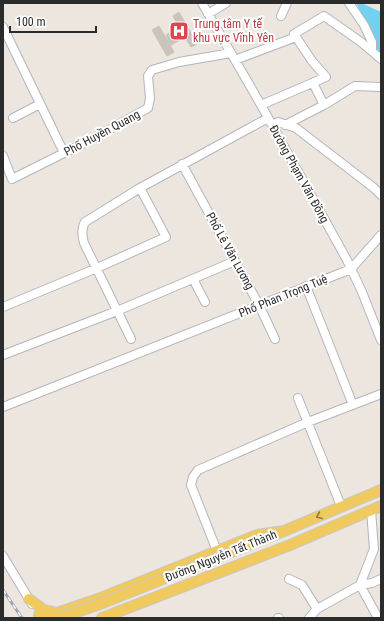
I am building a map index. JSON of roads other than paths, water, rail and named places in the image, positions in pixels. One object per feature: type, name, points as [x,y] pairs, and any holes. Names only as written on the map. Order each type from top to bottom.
[{"type":"main road","name":"Đường Nguyễn Tất Thành","points":[[58,616],[100,604],[284,531],[381,490]]},
{"type":"main road","name":"Đường Nguyễn Tất Thành","points":[[102,618],[290,545],[381,506]]},
{"type":"main road","points":[[40,616],[58,616],[78,606],[257,535],[284,531]]},
{"type":"main road","points":[[116,618],[267,559],[290,545]]},
{"type":"main road","points":[[29,599],[44,610],[58,616]]},
{"type":"main road","points":[[77,618],[76,612],[78,606]]},
{"type":"street","name":"Đường Phạm Văn Đồng","points":[[202,3],[270,121],[351,269],[381,340]]},
{"type":"street","points":[[208,14],[226,3]]},
{"type":"street","points":[[281,16],[287,3]]},
{"type":"street","points":[[349,3],[364,25],[372,42],[372,51]]},
{"type":"street","points":[[261,105],[326,77],[312,61],[294,34],[324,16],[381,59]]},
{"type":"street","points":[[3,28],[64,153]]},
{"type":"street","points":[[233,57],[296,37]]},
{"type":"street","name":"Phố Huyền Quang","points":[[8,177],[64,153],[148,108],[150,98],[148,76],[152,70],[179,62],[233,57]]},
{"type":"street","points":[[313,83],[324,105]]},
{"type":"street","points":[[285,125],[324,105],[355,86],[381,87]]},
{"type":"street","points":[[13,118],[40,104]]},
{"type":"street","points":[[131,339],[84,243],[82,236],[85,222],[140,188],[182,164],[270,121],[296,128],[368,183],[381,195]]},
{"type":"street","points":[[3,156],[8,177]]},
{"type":"street","name":"Phố Lê Văn Lương","points":[[182,164],[259,305],[275,339]]},
{"type":"street","points":[[3,307],[97,268],[166,237],[140,188]]},
{"type":"street","points":[[351,269],[381,235]]},
{"type":"street","points":[[3,355],[117,311],[235,262]]},
{"type":"street","name":"Phố Phan Trọng Tuệ","points":[[3,407],[351,269]]},
{"type":"street","points":[[193,279],[205,302]]},
{"type":"street","points":[[306,286],[353,405]]},
{"type":"street","points":[[217,551],[191,485],[193,477],[198,470],[308,422],[381,394]]},
{"type":"street","points":[[298,398],[341,506]]},
{"type":"street","points":[[371,510],[374,549],[360,585],[378,618]]},
{"type":"street","points":[[3,556],[40,616]]},
{"type":"street","points":[[289,579],[302,585],[316,609]]},
{"type":"street","points":[[309,618],[316,609],[360,585],[372,583],[381,579]]},
{"type":"water","points":[[356,3],[361,3],[381,12],[381,54],[373,50],[376,41]]},
{"type":"railway","points":[[3,590],[22,618]]},
{"type":"place","name":"Trung tâm Y tế khu vực Vĩnh Yên","points":[[179,31]]}]
